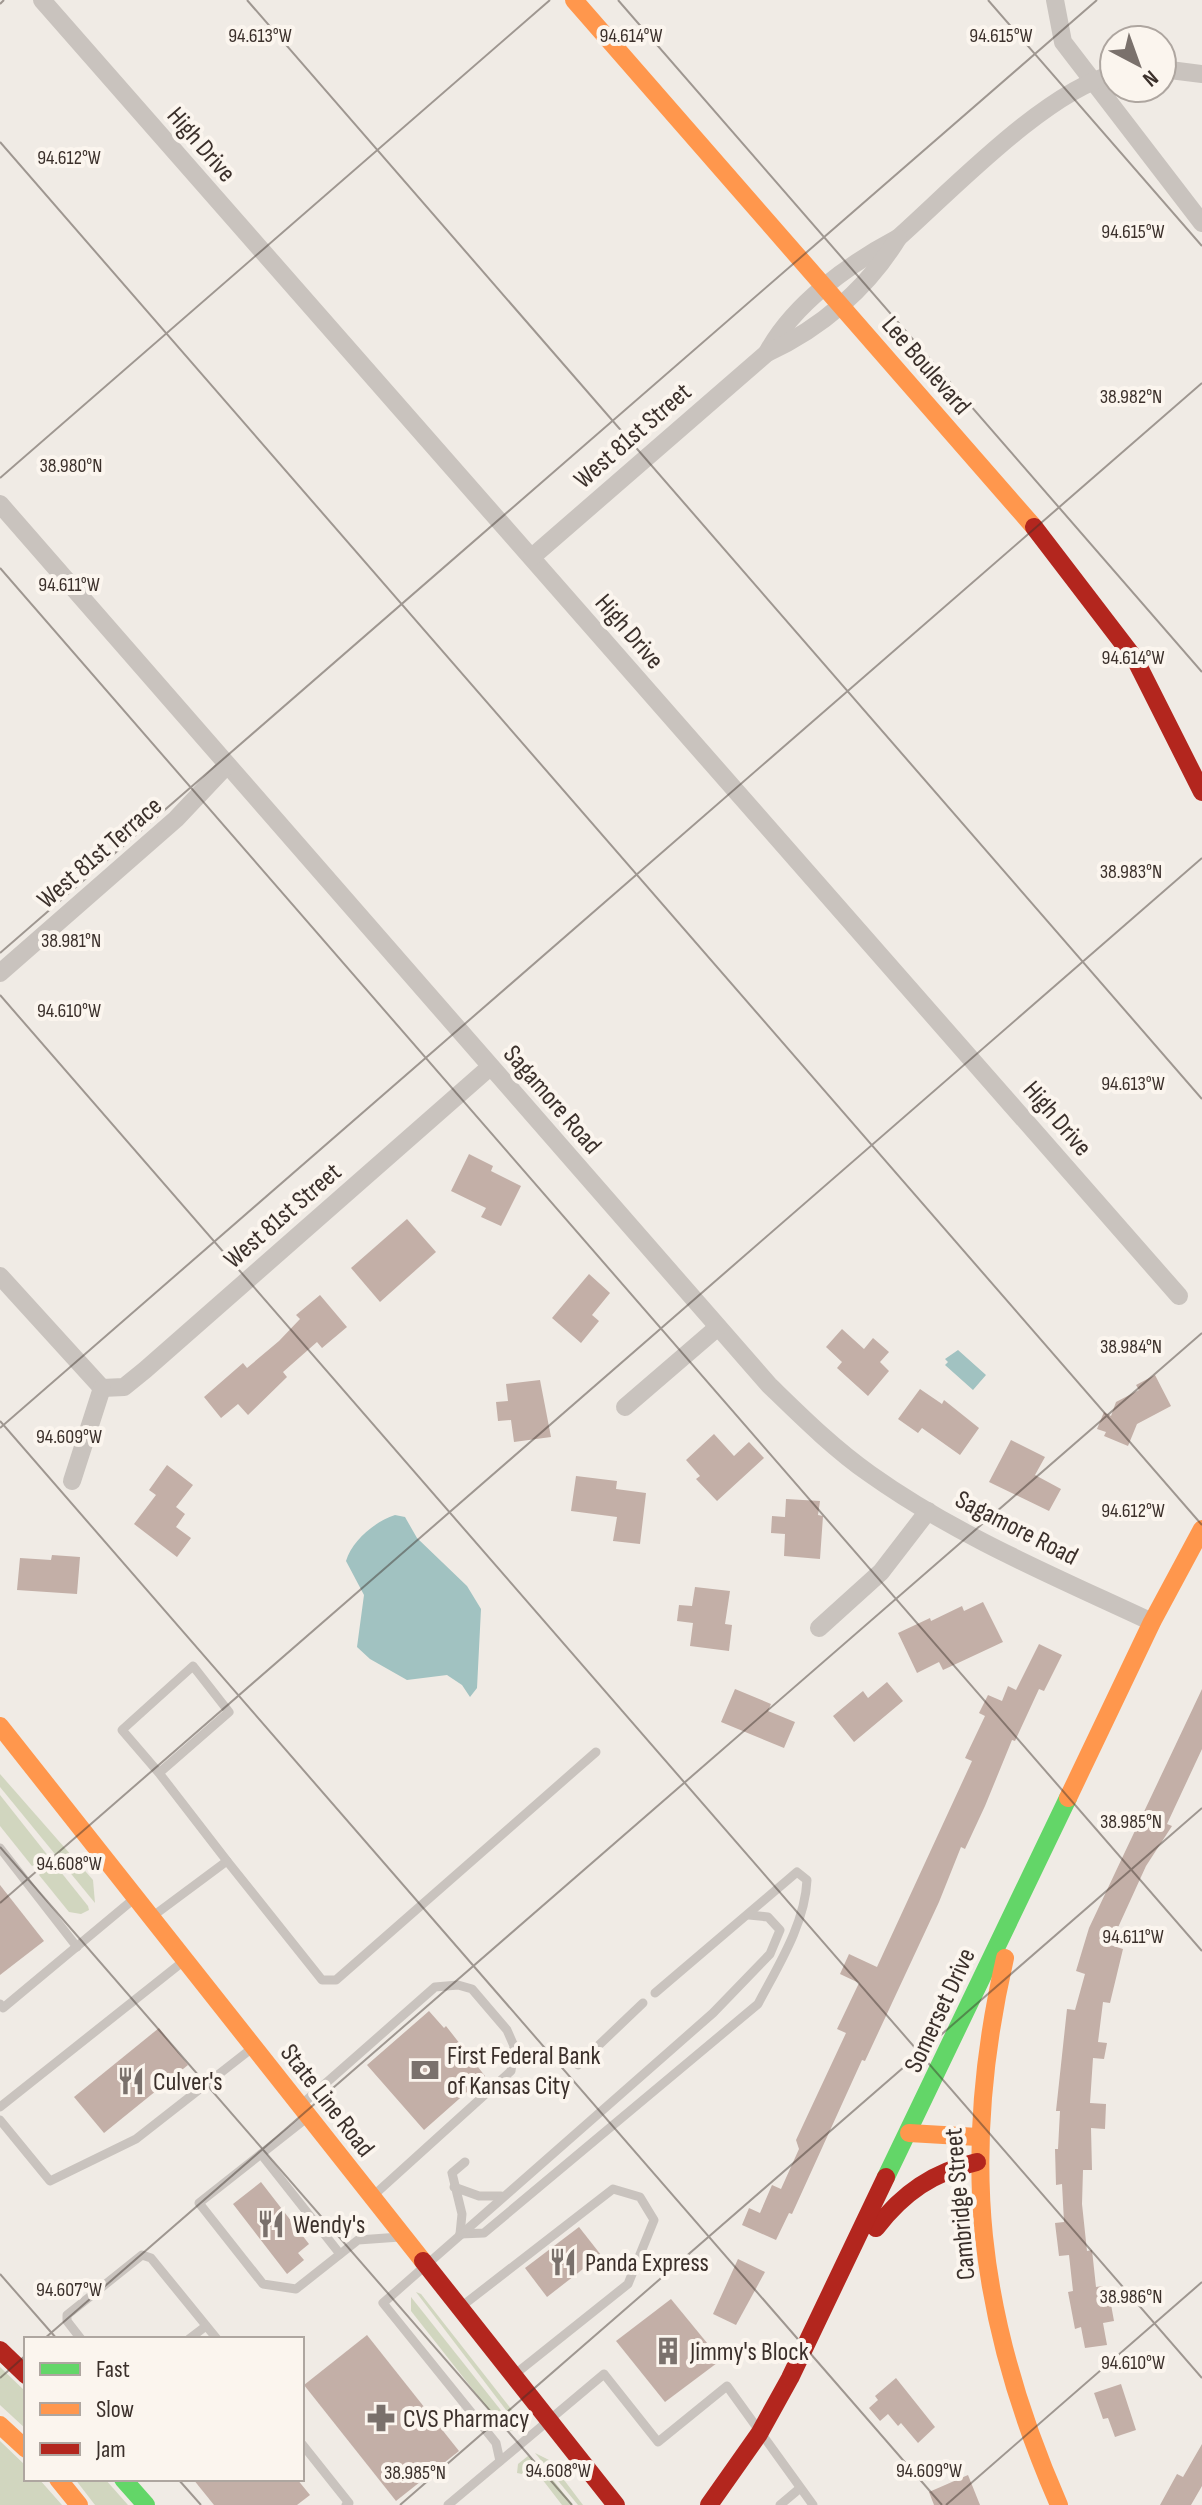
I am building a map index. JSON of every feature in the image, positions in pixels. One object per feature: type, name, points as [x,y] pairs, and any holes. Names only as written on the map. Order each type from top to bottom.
[{"type":"street","name":"High Drive","points":[[42,0],[1179,1296]]},
{"type":"street","name":"Lee Boulevard","points":[[574,0],[1051,546],[1135,659],[1202,792]]},
{"type":"street","points":[[1055,0],[1063,42],[1202,223]]},
{"type":"street","points":[[1178,71],[1202,74]]},
{"type":"street","name":"West 81st Street","points":[[767,353],[777,333],[824,288],[898,238],[1040,113],[1098,78]]},
{"type":"street","name":"West 81st Street","points":[[532,557],[767,353],[788,343],[841,307],[883,262],[898,238]]},
{"type":"street","name":"Sagamore Road","points":[[0,504],[769,1385],[825,1438],[870,1474],[928,1511],[978,1541],[1152,1622]]},
{"type":"street","name":"West 81st Terrace","points":[[0,973],[176,819],[227,765]]},
{"type":"street","name":"West 81st Street","points":[[102,1388],[124,1387],[145,1370],[490,1067]]},
{"type":"street","points":[[0,1276],[82,1370],[102,1388],[72,1481]]},
{"type":"street","points":[[625,1407],[718,1327]]},
{"type":"street","points":[[819,1628],[881,1572],[928,1511]]},
{"type":"street","name":"Somerset Drive","points":[[709,2505],[759,2434],[845,2267],[1152,1622],[1202,1529]]},
{"type":"street","name":"State Line Road","points":[[0,1726],[616,2505]]},
{"type":"street","name":"Cambridge Street","points":[[1023,1894],[990,2010],[980,2085],[977,2162],[988,2266],[1004,2352],[1022,2414],[1059,2505]]},
{"type":"street","points":[[909,2133],[978,2137]]},
{"type":"street","points":[[845,2267],[908,2190],[951,2167],[977,2162]]},
{"type":"street","points":[[0,2350],[24,2373]]},
{"type":"street","points":[[0,2425],[24,2447]]},
{"type":"street","points":[[60,2481],[79,2505]]},
{"type":"street","points":[[125,2481],[146,2505]]},
{"type":"lane","points":[[159,1773],[229,1712],[193,1666],[122,1730],[322,1980],[336,1980],[596,1752]]},
{"type":"lane","points":[[0,1848],[77,1947]]},
{"type":"lane","points":[[151,1918],[227,1861]]},
{"type":"lane","points":[[460,2234],[484,2233],[758,2004],[784,1955],[806,1900],[807,1880],[797,1872],[655,1993]]},
{"type":"lane","points":[[0,2004],[3,2008],[135,1897]]},
{"type":"lane","points":[[500,2461],[496,2443],[383,2303],[428,2267],[501,2196],[713,2013],[770,1954],[780,1930],[768,1917],[749,1915]]},
{"type":"lane","points":[[0,2107],[185,1960]]},
{"type":"lane","points":[[372,2198],[511,2071],[514,2046],[507,2030],[472,1989],[458,1985],[435,1987],[261,2154],[199,2203],[263,2284],[296,2289],[358,2240],[403,2237]]},
{"type":"lane","points":[[578,2065],[643,2003]]},
{"type":"lane","points":[[0,2120],[50,2181],[136,2139],[254,2047]]},
{"type":"lane","points":[[261,2154],[340,2254]]},
{"type":"lane","points":[[460,2234],[462,2214],[452,2173],[465,2162]]},
{"type":"lane","points":[[454,2187],[479,2196],[501,2196]]},
{"type":"lane","points":[[460,2307],[613,2189],[640,2197],[654,2220],[628,2284],[514,2375]]},
{"type":"lane","points":[[79,2337],[67,2321],[67,2315],[142,2255],[151,2258],[215,2337]]},
{"type":"lane","points":[[192,2337],[206,2326]]},
{"type":"lane","points":[[448,2505],[604,2374],[658,2442],[727,2386],[813,2505]]},
{"type":"lane","points":[[304,2447],[349,2503],[346,2505]]},
{"type":"lane","points":[[780,2505],[799,2489]]},
{"type":"green space","points":[[0,1774],[93,1880],[95,1903],[0,1787]]},
{"type":"green space","points":[[0,1795],[49,1857],[32,1866],[0,1826]]},
{"type":"green space","points":[[52,1861],[89,1910],[81,1914],[69,1912],[39,1875]]},
{"type":"green space","points":[[416,2292],[421,2294],[515,2414],[516,2423]]},
{"type":"green space","points":[[411,2297],[515,2428],[513,2431],[504,2429],[411,2311]]},
{"type":"green space","points":[[0,2367],[24,2390],[24,2427],[0,2405]]},
{"type":"green space","points":[[0,2441],[24,2464],[24,2481],[41,2481],[62,2505],[0,2505]]},
{"type":"green space","points":[[535,2453],[549,2460],[583,2505],[578,2505]]},
{"type":"green space","points":[[528,2456],[545,2470],[573,2505],[562,2505],[532,2466],[522,2474],[517,2473],[518,2464]]},
{"type":"green space","points":[[77,2481],[107,2481],[128,2505],[95,2505]]},
{"type":"water","points":[[958,1350],[986,1375],[973,1390],[945,1365],[948,1362],[945,1359]]},
{"type":"water","points":[[395,1515],[405,1517],[417,1538],[467,1586],[481,1609],[477,1688],[470,1697],[462,1685],[447,1675],[407,1680],[370,1659],[357,1647],[364,1595],[346,1561],[353,1546],[365,1533]]},
{"type":"building","points":[[469,1154],[493,1166],[491,1171],[521,1186],[501,1226],[481,1217],[486,1208],[451,1191]]},
{"type":"building","points":[[407,1219],[436,1252],[380,1302],[351,1268]]},
{"type":"building","points":[[589,1274],[610,1293],[592,1315],[599,1321],[581,1343],[552,1318]]},
{"type":"building","points":[[320,1295],[347,1327],[322,1348],[317,1342],[283,1372],[287,1377],[248,1415],[238,1404],[221,1418],[204,1397],[243,1363],[247,1368],[279,1341],[300,1319],[296,1315]]},
{"type":"building","points":[[842,1329],[864,1349],[873,1338],[889,1352],[880,1362],[889,1371],[868,1396],[837,1368],[842,1362],[826,1347]]},
{"type":"building","points":[[1155,1375],[1171,1406],[1137,1424],[1128,1446],[1104,1436],[1106,1432],[1097,1429],[1104,1412],[1111,1416],[1116,1402],[1139,1390],[1136,1385]]},
{"type":"building","points":[[540,1380],[551,1437],[514,1442],[511,1420],[498,1421],[496,1402],[508,1401],[506,1384]]},
{"type":"building","points":[[920,1389],[942,1404],[944,1400],[979,1428],[960,1455],[922,1428],[918,1433],[898,1419]]},
{"type":"building","points":[[714,1434],[734,1456],[749,1442],[764,1458],[717,1501],[696,1479],[700,1476],[686,1460]]},
{"type":"building","points":[[1011,1440],[1045,1457],[1035,1475],[1061,1489],[1049,1511],[989,1482]]},
{"type":"building","points":[[167,1465],[193,1485],[176,1507],[185,1514],[176,1527],[191,1538],[177,1557],[134,1524],[156,1495],[149,1490]]},
{"type":"building","points":[[576,1476],[617,1481],[616,1489],[646,1493],[640,1544],[613,1541],[617,1517],[571,1511]]},
{"type":"building","points":[[786,1499],[820,1501],[818,1515],[823,1516],[820,1559],[784,1556],[785,1534],[771,1533],[772,1516],[785,1517]]},
{"type":"building","points":[[52,1555],[80,1557],[77,1594],[17,1590],[20,1558],[51,1560]]},
{"type":"building","points":[[695,1587],[730,1591],[725,1624],[732,1625],[729,1651],[690,1646],[693,1623],[677,1621],[679,1605],[692,1606]]},
{"type":"building","points":[[983,1602],[1003,1642],[943,1670],[939,1662],[917,1673],[898,1633],[962,1606],[964,1611]]},
{"type":"building","points":[[1039,1644],[1062,1655],[1044,1691],[1039,1689],[1015,1741],[1012,1740],[985,1806],[965,1849],[961,1847],[939,1902],[792,2214],[789,2213],[776,2240],[742,2225],[749,2208],[760,2213],[772,2185],[781,2189],[799,2149],[796,2140],[846,2033],[837,2029],[859,1983],[840,1974],[849,1954],[877,1967],[972,1761],[965,1758],[985,1716],[979,1713],[988,1695],[1002,1701],[1008,1686],[1016,1690]]},
{"type":"building","points":[[887,1682],[903,1701],[854,1742],[833,1716],[863,1691],[868,1698]]},
{"type":"building","points":[[735,1689],[771,1704],[768,1711],[795,1722],[784,1748],[721,1722]]},
{"type":"building","points":[[1202,1689],[1202,1749],[1167,1824],[1172,1826],[1146,1866],[1110,1945],[1123,1949],[1110,2003],[1103,2002],[1098,2042],[1107,2043],[1104,2059],[1093,2058],[1090,2103],[1106,2104],[1105,2129],[1091,2128],[1092,2170],[1083,2170],[1082,2204],[1087,2251],[1092,2250],[1096,2287],[1103,2286],[1105,2300],[1110,2299],[1114,2321],[1103,2323],[1107,2345],[1085,2348],[1081,2327],[1075,2329],[1068,2292],[1073,2291],[1069,2255],[1059,2256],[1055,2223],[1064,2222],[1062,2184],[1056,2185],[1055,2149],[1058,2149],[1060,2111],[1056,2111],[1067,2009],[1075,2010],[1085,1974],[1076,1971],[1089,1928]]},
{"type":"building","points":[[0,1885],[44,1941],[0,1975]]},
{"type":"building","points":[[429,2011],[444,2028],[446,2026],[485,2076],[424,2130],[367,2065]]},
{"type":"building","name":"Culver's","points":[[159,2028],[188,2065],[104,2133],[74,2097]]},
{"type":"building","name":"Wendy's","points":[[261,2182],[309,2244],[298,2253],[304,2260],[287,2274],[233,2204]]},
{"type":"building","name":"Panda Express","points":[[579,2227],[601,2255],[547,2297],[525,2268]]},
{"type":"building","points":[[738,2259],[765,2272],[736,2325],[713,2314]]},
{"type":"building","name":"Jimmy's Block","points":[[671,2299],[721,2360],[665,2402],[616,2341]]},
{"type":"building","name":"CVS Pharmacy","points":[[367,2335],[459,2451],[396,2501],[304,2385]]},
{"type":"building","points":[[896,2378],[935,2427],[918,2443],[901,2423],[898,2426],[888,2414],[880,2421],[869,2408],[878,2400],[875,2396]]},
{"type":"building","points":[[1121,2384],[1136,2430],[1115,2437],[1108,2418],[1103,2419],[1094,2393]]},
{"type":"building","points":[[1202,2444],[1202,2486],[1191,2505],[1160,2505],[1177,2474],[1183,2477]]},
{"type":"building","points":[[968,2475],[980,2505],[934,2505],[929,2492]]},
{"type":"building","points":[[195,2481],[299,2481],[310,2495],[297,2505],[214,2505]]},
{"type":"traffic: fast","points":[[886,2177],[1068,1798]]},
{"type":"traffic: fast","points":[[125,2481],[146,2505]]},
{"type":"traffic: slow","points":[[574,0],[1034,527]]},
{"type":"traffic: slow","points":[[1068,1798],[1152,1622],[1202,1529]]},
{"type":"traffic: slow","points":[[0,1726],[423,2261]]},
{"type":"traffic: slow","points":[[1005,1958],[982,2102],[980,2170],[984,2236],[994,2302],[1010,2369],[1031,2436],[1059,2505]]},
{"type":"traffic: slow","points":[[909,2133],[978,2137]]},
{"type":"traffic: slow","points":[[0,2425],[24,2447]]},
{"type":"traffic: slow","points":[[60,2481],[79,2505]]},
{"type":"traffic: jam","points":[[1034,527],[1135,659],[1202,792]]},
{"type":"traffic: jam","points":[[876,2228],[897,2204],[920,2186],[946,2172],[977,2162]]},
{"type":"traffic: jam","points":[[709,2505],[759,2434],[790,2378],[886,2177]]},
{"type":"traffic: jam","points":[[423,2261],[616,2505]]},
{"type":"traffic: jam","points":[[0,2350],[24,2373]]},
{"type":"place","name":"First Federal Bank of Kansas City","points":[[425,2070]]},
{"type":"place","name":"Culver's","points":[[131,2081]]},
{"type":"place","name":"Wendy's","points":[[271,2224]]},
{"type":"place","name":"Panda Express","points":[[563,2262]]},
{"type":"place","name":"Jimmy's Block","points":[[668,2351]]},
{"type":"place","name":"CVS Pharmacy","points":[[381,2418]]}]
